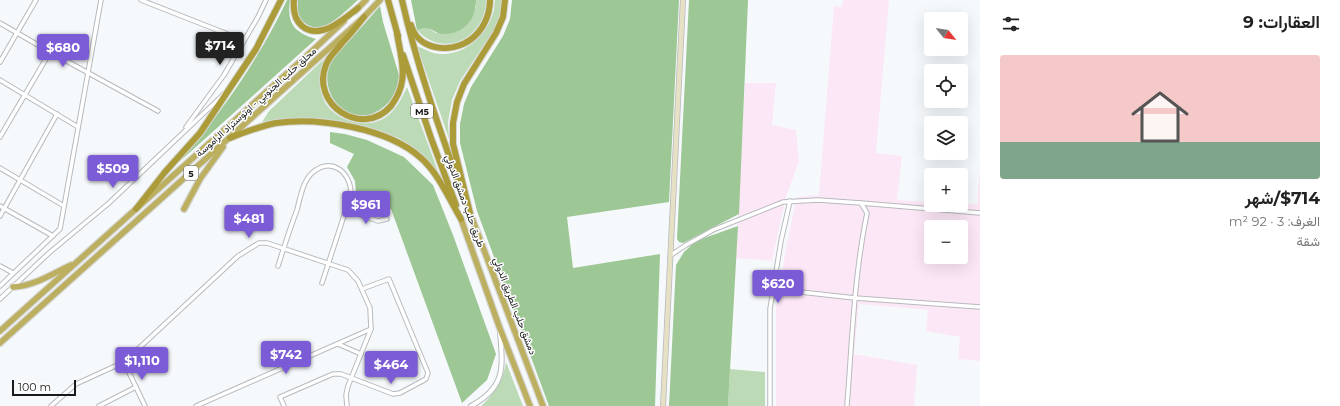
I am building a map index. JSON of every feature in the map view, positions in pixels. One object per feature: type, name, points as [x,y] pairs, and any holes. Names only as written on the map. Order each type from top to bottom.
[{"type":"highway","points":[[136,210],[165,172],[200,133],[256,50],[281,0]]},
{"type":"highway","points":[[294,0],[294,13],[296,19],[304,27],[315,31],[321,31],[328,28],[358,8]]},
{"type":"highway","name":"محلق حلب الجنوبي - اوتوستراد الراموسة","points":[[0,331],[312,52],[366,0]]},
{"type":"highway","name":"محلق حلب الجنوبي - اوتوستراد الراموسة","points":[[0,344],[364,17],[380,0]]},
{"type":"highway","name":"طريق حلب دمشق الدولي","points":[[388,0],[397,33],[431,138],[499,326],[530,406]]},
{"type":"highway","points":[[403,0],[413,30],[421,40],[431,46],[443,48],[457,47],[470,40],[482,28],[490,11],[490,0]]},
{"type":"highway","name":"طريق حلب دمشق الدولي","points":[[403,0],[410,36],[434,113],[470,213]]},
{"type":"highway","points":[[470,213],[453,144],[453,123],[457,102],[464,84],[496,33],[503,17],[505,0]]},
{"type":"highway","points":[[364,17],[329,59],[324,72],[324,86],[326,93],[333,106],[342,113],[359,119],[370,119],[382,114],[395,100],[401,86],[403,73],[397,33]]},
{"type":"highway","points":[[184,209],[200,179],[230,138],[265,125],[302,122],[349,127],[386,136],[399,142],[422,159],[432,171],[461,219]]},
{"type":"highway","name":"دمشق حلب الطريق الدولي","points":[[470,213],[542,406]]},
{"type":"highway","points":[[13,287],[24,286],[37,282],[46,276],[77,263]]},
{"type":"main road","points":[[663,406],[683,0]]},
{"type":"street","points":[[0,62],[36,0]]},
{"type":"street","points":[[0,286],[60,230],[101,0]]},
{"type":"street","points":[[141,0],[235,37]]},
{"type":"street","points":[[180,135],[224,75],[258,17],[266,0]]},
{"type":"street","points":[[0,23],[158,111]]},
{"type":"street","points":[[0,137],[50,52]]},
{"type":"street","points":[[0,80],[78,127]]},
{"type":"street","points":[[0,299],[49,253],[109,204],[232,86]]},
{"type":"street","points":[[0,216],[57,114]]},
{"type":"street","points":[[278,266],[309,176],[319,167],[336,167],[347,176],[351,185],[351,194],[322,283]]},
{"type":"street","points":[[0,168],[64,206]]},
{"type":"street","points":[[671,255],[713,230],[783,202],[818,200],[980,213]]},
{"type":"street","points":[[770,406],[770,309],[781,241],[790,202]]},
{"type":"street","points":[[847,406],[855,298],[862,238],[867,213],[861,203]]},
{"type":"street","points":[[0,206],[53,236]]},
{"type":"street","points":[[346,210],[378,221],[387,219]]},
{"type":"street","points":[[52,406],[76,384],[124,362],[238,256],[259,243],[268,243],[348,270],[358,281],[362,289],[370,308],[371,329],[346,395],[347,406]]},
{"type":"street","points":[[0,266],[13,274]]},
{"type":"street","points":[[284,406],[280,397],[333,374],[341,374],[393,394],[400,393],[426,379],[428,374],[389,280],[362,289]]},
{"type":"street","points":[[773,289],[855,298],[980,307]]},
{"type":"street","points":[[471,406],[481,400],[492,390],[500,377],[503,363],[499,326]]},
{"type":"street","points":[[196,406],[371,329]]},
{"type":"street","points":[[338,344],[361,354]]},
{"type":"street","points":[[124,362],[145,406]]},
{"type":"street","points":[[100,406],[136,386]]},
{"type":"street","points":[[55,402],[59,406]]},
{"type":"shaded area","points":[[843,0],[889,0],[876,153],[902,156],[897,200],[924,202],[924,212],[968,212],[968,204],[977,204],[980,168],[980,361],[958,359],[960,337],[926,331],[928,310],[859,304],[854,354],[917,365],[914,406],[776,406],[776,309],[787,243],[797,197],[819,195],[834,6],[842,7]]},
{"type":"shaded area","points":[[745,83],[776,83],[772,125],[796,130],[799,161],[786,197],[772,261],[736,258]]},
{"type":"green space","points":[[287,0],[290,0],[289,8],[293,26],[302,33],[316,39],[178,163],[209,125],[252,65]]},
{"type":"green space","points":[[298,0],[358,0],[329,24],[324,27],[314,28],[302,21],[300,18]]},
{"type":"green space","points":[[411,0],[476,0],[474,13],[468,24],[457,31],[444,34],[430,29],[417,30]]},
{"type":"green space","points":[[476,0],[486,0],[484,13],[479,25],[471,34],[462,40],[451,43],[439,43],[428,39],[417,30],[428,28],[436,33],[476,8]]},
{"type":"green space","points":[[495,0],[502,0],[500,16],[493,31],[460,81],[452,100],[448,122],[449,139],[417,46],[433,53],[440,54],[460,51],[468,47],[486,28],[494,11]]},
{"type":"green space","points":[[512,0],[679,0],[669,202],[567,217],[573,268],[660,254],[655,406],[549,406],[477,211],[460,143],[460,124],[464,104],[471,87],[503,36],[510,19]]},
{"type":"green space","points":[[689,0],[748,0],[739,214],[683,243],[679,242],[677,239]]},
{"type":"green space","points":[[380,6],[383,22],[399,75],[399,81],[395,93],[389,102],[368,116],[356,117],[342,109],[332,97],[327,82],[327,74],[332,60]]},
{"type":"green space","points":[[324,59],[320,83],[323,98],[327,106],[334,112],[350,121],[369,123],[386,117],[396,107],[407,87],[440,177],[424,157],[413,147],[389,134],[373,129],[340,121],[309,118],[262,122],[269,111]]},
{"type":"green space","points":[[330,132],[345,134],[367,140],[404,157],[433,185],[453,235],[496,354],[487,380],[462,403],[391,209],[376,211],[378,196],[356,194],[355,181],[347,167],[354,154],[330,143]]},
{"type":"green space","points":[[738,226],[728,406],[669,406],[676,265],[684,252],[696,241]]},
{"type":"green space","points":[[506,362],[523,406],[481,406],[498,386],[505,369]]},
{"type":"green space","points":[[730,369],[765,372],[765,406],[728,406]]}]
